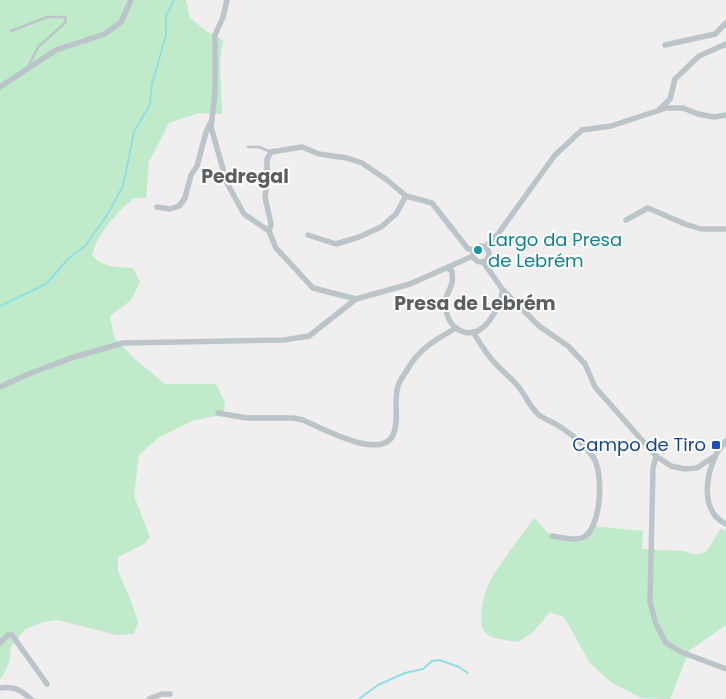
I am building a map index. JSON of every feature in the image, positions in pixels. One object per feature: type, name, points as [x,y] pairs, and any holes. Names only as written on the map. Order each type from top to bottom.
[{"type":"street","points":[[0,88],[56,50],[105,34],[121,22],[131,0]]},
{"type":"street","points":[[226,0],[223,17],[215,35],[215,93],[212,127],[227,183],[244,214],[270,231]]},
{"type":"street","points":[[665,45],[715,34],[726,23]]},
{"type":"street","points":[[657,111],[670,99],[674,78],[699,56],[726,44]]},
{"type":"street","points":[[0,387],[71,358],[123,343],[284,340],[309,336],[356,299],[410,284],[447,268],[474,253],[478,247],[485,247],[498,234],[555,155],[582,130],[611,126],[666,108],[683,108],[698,114],[714,117],[726,115]]},
{"type":"street","points":[[157,207],[170,209],[179,206],[185,198],[191,175],[197,166],[206,132],[212,120]]},
{"type":"street","points":[[356,299],[313,288],[276,248],[270,231],[271,224],[265,197],[267,159],[271,152],[302,147],[320,154],[347,158],[362,163],[406,196],[432,203],[468,249],[474,253],[476,260],[483,262],[503,290],[539,326],[568,346],[585,364],[595,387],[656,456],[671,466],[685,469],[697,468],[715,456]]},
{"type":"street","points":[[308,236],[336,244],[359,238],[381,227],[396,214],[406,196]]},
{"type":"street","points":[[626,220],[648,208],[701,229],[726,229]]},
{"type":"street","points":[[483,262],[489,254],[485,247]]},
{"type":"street","points":[[447,268],[452,272],[452,282],[445,296],[445,309],[449,319],[456,328],[467,333],[477,331],[491,318],[498,308],[503,290]]},
{"type":"street","points":[[218,413],[247,418],[293,418],[303,420],[363,444],[381,446],[389,442],[393,436],[398,384],[416,356],[437,339],[456,328]]},
{"type":"street","points":[[473,332],[494,363],[518,386],[531,407],[545,419],[562,428],[580,442],[594,457],[596,462],[600,482],[599,503],[597,513],[586,536],[580,539],[552,536]]},
{"type":"street","points":[[726,441],[715,456],[710,471],[707,501],[713,514],[726,524]]},
{"type":"street","points":[[656,456],[653,468],[650,602],[656,624],[666,643],[681,652],[725,669]]},
{"type":"street","points":[[0,643],[8,635],[12,635],[47,684]]},
{"type":"street","points":[[0,688],[11,686],[20,690],[31,699]]},
{"type":"street","points":[[149,699],[162,694],[170,694]]},
{"type":"lane","points":[[11,31],[47,17],[65,17],[66,22],[62,28],[38,47],[29,62],[28,69]]},
{"type":"lane","points":[[248,146],[259,147],[271,152]]},
{"type":"green space","points":[[0,0],[186,0],[190,18],[206,31],[223,40],[220,62],[222,114],[199,113],[169,123],[149,162],[146,198],[134,198],[121,210],[103,231],[92,255],[106,265],[133,268],[140,282],[131,300],[110,316],[114,338],[137,361],[165,384],[216,384],[225,403],[224,414],[192,421],[158,438],[139,455],[134,496],[150,537],[144,544],[118,557],[118,571],[138,622],[134,634],[117,635],[57,620],[42,622],[24,630],[11,647],[9,662],[0,679]]},
{"type":"green space","points":[[534,518],[554,539],[584,541],[591,526],[643,531],[642,549],[683,551],[697,555],[707,551],[721,528],[726,531],[726,625],[689,651],[670,699],[641,698],[612,683],[590,663],[564,617],[550,612],[533,632],[518,642],[496,638],[485,632],[482,628],[481,614],[489,583]]},
{"type":"waterway","points":[[0,306],[46,284],[68,259],[86,245],[107,215],[123,186],[134,132],[150,104],[152,84],[166,35],[166,16],[174,0]]},
{"type":"waterway","points":[[359,699],[378,685],[405,673],[423,669],[432,661],[440,660],[459,667],[468,673]]},
{"type":"place","name":"Largo da Presa de Lebrém","points":[[478,250]]},
{"type":"place","name":"Campo de Tiro","points":[[716,445]]},
{"type":"district","name":"Pedregal","points":[[245,176]]},
{"type":"district","name":"Presa de Lebrém","points":[[475,303]]}]
